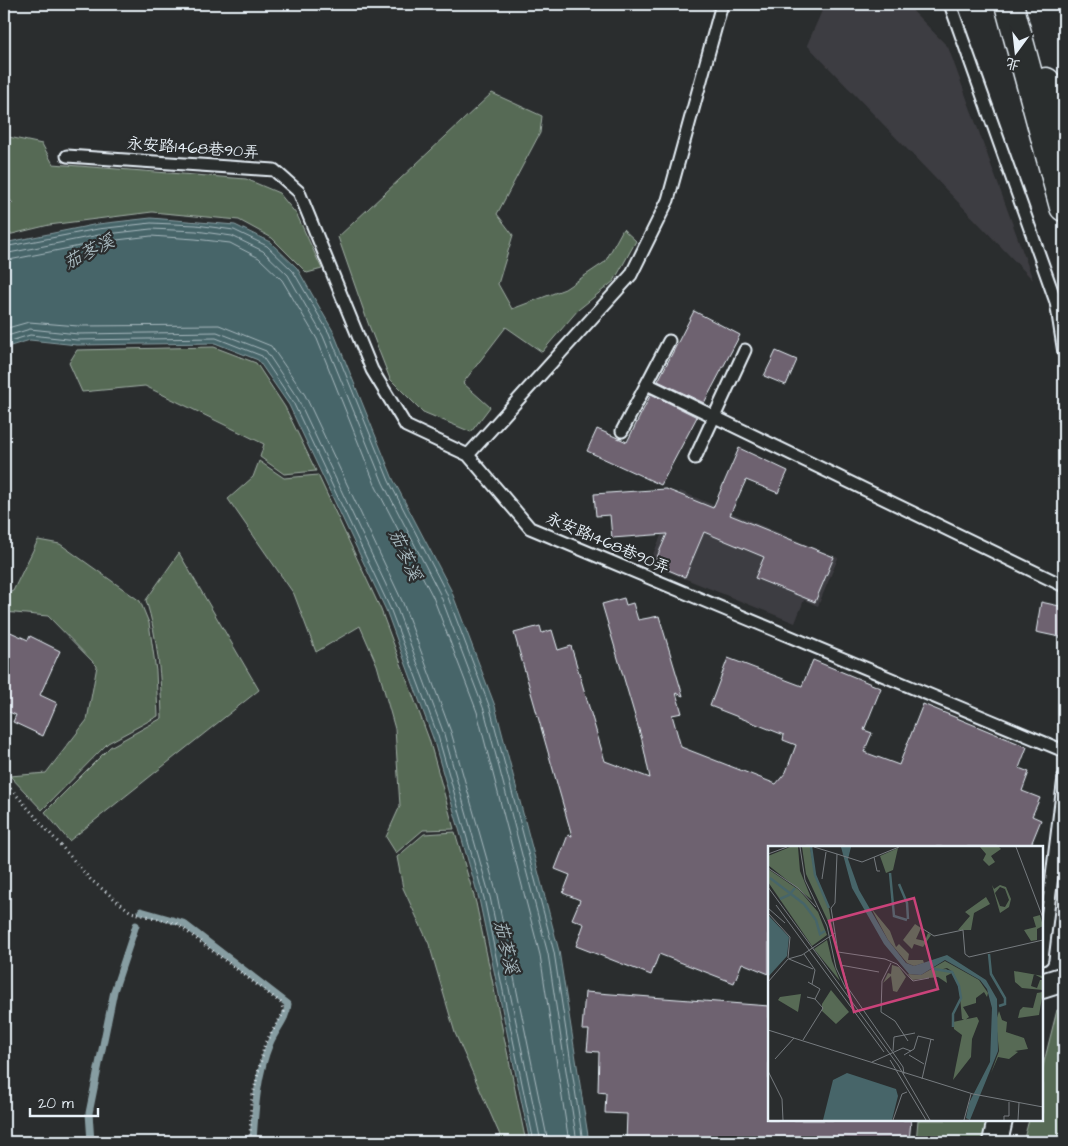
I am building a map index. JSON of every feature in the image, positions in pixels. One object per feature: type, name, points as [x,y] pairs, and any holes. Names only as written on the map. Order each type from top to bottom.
[{"type":"highway","points":[[1011,4],[1043,96],[1064,207]]},
{"type":"highway","points":[[1043,96],[1064,127]]},
{"type":"street","points":[[1043,986],[1064,979]]},
{"type":"street","points":[[995,1142],[1000,1121]]},
{"type":"lane","points":[[468,455],[631,275],[668,200],[722,4]]},
{"type":"lane","points":[[950,4],[1056,302],[1064,354]]},
{"type":"lane","name":"永安路1468巷90弄","points":[[67,156],[274,170],[299,192],[372,370],[406,426],[468,455],[530,528],[1064,751]]},
{"type":"lane","points":[[622,431],[669,340]]},
{"type":"lane","points":[[695,458],[745,350]]},
{"type":"lane","points":[[647,384],[1064,586]]},
{"type":"lane","points":[[1043,951],[1064,777]]},
{"type":"path","points":[[4,781],[91,880],[131,912],[178,924],[281,1002],[284,1012],[265,1043],[253,1095],[250,1142]]},
{"type":"shaded area","points":[[825,4],[906,4],[948,47],[1033,280],[807,45]]},
{"type":"shaded area","points":[[680,491],[838,558],[818,606],[804,600],[795,623],[649,564]]},
{"type":"green space","points":[[492,93],[542,116],[540,133],[497,214],[513,235],[498,284],[512,309],[565,289],[605,262],[623,229],[636,241],[614,281],[578,310],[542,352],[506,327],[463,383],[490,407],[471,432],[423,412],[390,379],[338,237]]},
{"type":"green space","points":[[4,136],[42,144],[53,164],[246,179],[279,193],[297,215],[322,269],[307,273],[272,238],[239,220],[152,212],[49,225],[4,236],[4,207],[13,203],[4,194]]},
{"type":"green space","points":[[214,347],[256,363],[285,407],[316,471],[284,474],[260,457],[264,444],[145,386],[82,392],[69,363],[77,350]]},
{"type":"green space","points":[[259,461],[284,478],[318,475],[381,610],[429,739],[454,829],[423,830],[396,853],[386,837],[400,806],[395,729],[377,665],[360,626],[316,652],[294,594],[228,499],[253,477]]},
{"type":"green space","points":[[38,540],[60,544],[140,601],[149,623],[156,671],[158,716],[108,743],[42,810],[10,776],[46,773],[87,720],[97,666],[48,616],[4,612],[4,594],[13,591]]},
{"type":"green space","points":[[179,553],[259,690],[69,841],[45,812],[110,747],[162,718],[158,659],[146,600]]},
{"type":"green space","points":[[455,832],[476,903],[526,1142],[503,1142],[455,1033],[429,944],[403,888],[397,857],[424,834]]},
{"type":"green space","points":[[1057,1010],[1064,1010],[1064,1142],[1023,1142],[1029,1121],[1043,1121],[1043,1066]]},
{"type":"green space","points":[[918,1121],[995,1121],[990,1142],[916,1142]]},
{"type":"water","name":"茄苳溪","points":[[151,218],[235,225],[270,242],[297,268],[333,331],[393,479],[451,590],[495,706],[559,951],[589,1142],[530,1142],[479,899],[433,738],[386,610],[289,405],[258,360],[215,343],[77,345],[30,340],[4,348],[4,243],[98,224]]},
{"type":"building","points":[[694,311],[740,335],[704,403],[658,381]]},
{"type":"building","points":[[776,351],[797,360],[786,385],[764,376]]},
{"type":"building","points":[[651,394],[697,417],[661,485],[587,451],[597,429],[627,442]]},
{"type":"building","points":[[739,448],[788,471],[778,493],[746,480],[730,515],[834,557],[815,602],[755,578],[764,557],[704,532],[685,577],[654,564],[667,534],[612,538],[610,515],[596,516],[594,494],[666,489],[713,508]]},
{"type":"building","points":[[624,598],[626,605],[633,603],[638,620],[659,616],[683,696],[676,693],[682,713],[672,715],[681,747],[776,784],[786,772],[796,745],[783,740],[784,735],[710,706],[728,658],[802,686],[813,660],[881,688],[864,730],[872,733],[864,752],[899,765],[923,704],[1027,747],[1019,768],[1029,772],[1022,791],[1040,798],[1032,816],[1041,820],[1030,846],[768,846],[768,974],[742,963],[734,983],[659,954],[651,975],[576,946],[584,924],[572,919],[580,900],[563,893],[570,875],[555,869],[568,835],[572,836],[514,633],[540,626],[542,633],[552,630],[558,650],[571,646],[605,761],[650,778],[642,740],[602,604]]},
{"type":"building","points":[[1041,602],[1064,607],[1064,638],[1036,632]]},
{"type":"building","points":[[4,629],[28,640],[30,636],[60,651],[40,695],[57,703],[43,736],[13,722],[16,715],[4,710]]},
{"type":"building","points":[[585,992],[768,1006],[768,1121],[911,1121],[909,1142],[837,1142],[818,1139],[818,1142],[626,1142],[627,1114],[605,1113],[606,1093],[598,1092],[599,1052],[587,1051],[589,1030],[582,1030]]},
{"type":"waterway","points":[[141,911],[183,923],[288,1004],[283,1019],[270,1043],[262,1067],[259,1079],[253,1142]]},
{"type":"waterway","points":[[91,1142],[89,1113],[114,991],[136,925]]}]
